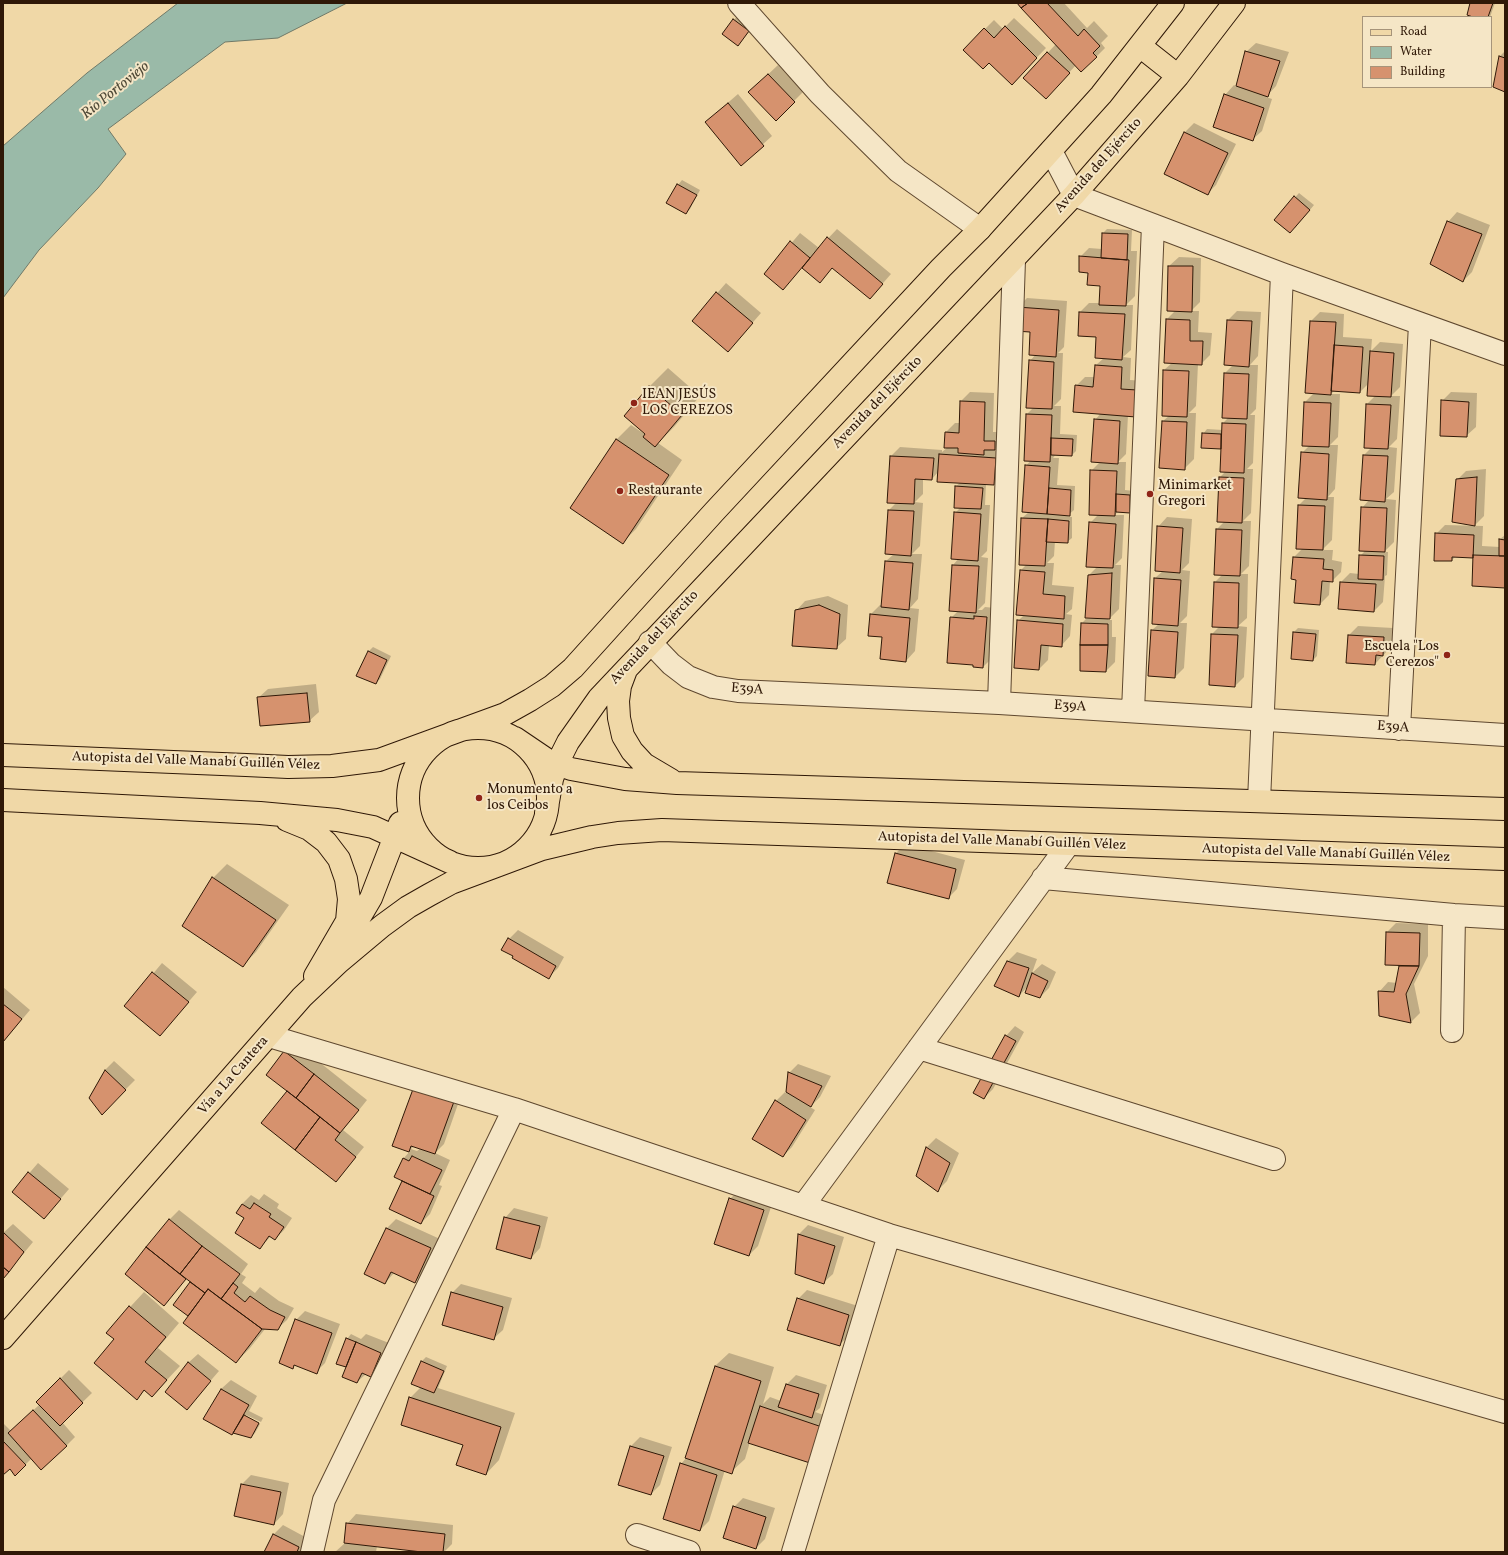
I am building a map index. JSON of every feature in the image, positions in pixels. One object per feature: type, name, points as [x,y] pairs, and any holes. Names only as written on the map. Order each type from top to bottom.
[{"type":"main road","points":[[302,997],[342,946],[371,898],[396,836],[414,769],[425,753],[439,740],[456,732],[505,714],[530,700],[552,686],[573,668],[714,512],[919,291],[980,229],[1051,151],[1101,95],[1173,3]]},
{"type":"main road","name":"Avenida del Ejército","points":[[546,813],[552,779],[557,764],[568,742],[582,720],[599,698],[650,642],[1014,260],[1074,195],[1178,76],[1234,3]]},
{"type":"main road","points":[[1140,46],[1178,76]]},
{"type":"main road","points":[[627,668],[620,686],[618,701],[619,718],[624,736],[632,751],[644,764],[677,783]]},
{"type":"main road","points":[[456,732],[476,728],[496,730],[515,738],[557,764],[586,773],[677,783],[1505,809]]},
{"type":"main road","name":"Autopista del Valle Manabí Guillén Vélez","points":[[3,755],[260,766],[332,766],[379,760],[456,732]]},
{"type":"main road","points":[[3,800],[260,813],[337,820],[373,827],[396,836],[450,862],[468,868],[486,868],[504,863],[523,852],[538,834],[546,813],[548,796],[545,779],[538,763],[528,749],[515,738]]},
{"type":"main road","points":[[409,787],[408,802],[411,817],[417,832],[436,854],[450,862]]},
{"type":"main road","points":[[260,813],[288,820],[309,829],[326,842],[339,859],[346,879],[349,899],[347,921],[302,997]]},
{"type":"main road","name":"Autopista del Valle Manabí Guillén Vélez","points":[[504,863],[542,849],[592,837],[618,833],[662,830],[1505,859]]},
{"type":"main road","name":"Vía a La Cantera","points":[[3,1338],[302,997],[361,944],[408,907],[451,883],[504,863]]},
{"type":"street","points":[[739,3],[820,94],[898,171],[980,229]]},
{"type":"street","points":[[1051,151],[1074,195],[1282,274],[1505,354]]},
{"type":"street","points":[[1133,711],[1153,225]]},
{"type":"street","points":[[999,703],[1014,260]]},
{"type":"street","points":[[1260,801],[1282,274]]},
{"type":"street","points":[[1399,729],[1420,324]]},
{"type":"street","name":"E39A","points":[[650,642],[672,664],[688,677],[713,687],[738,690],[999,703],[1505,735]]},
{"type":"street","points":[[803,1206],[1068,844]]},
{"type":"street","points":[[1043,878],[1454,915],[1505,918]]},
{"type":"street","points":[[1452,1031],[1454,915]]},
{"type":"street","points":[[269,1036],[514,1109],[889,1235],[1505,1412]]},
{"type":"street","points":[[919,1048],[1274,1159]]},
{"type":"street","points":[[312,1552],[324,1500],[514,1109]]},
{"type":"street","points":[[793,1552],[889,1235]]},
{"type":"street","points":[[636,1535],[689,1552]]},
{"type":"water","name":"Río Portoviejo","points":[[178,3],[347,3],[278,38],[225,42],[108,129],[126,154],[98,188],[39,250],[3,298],[3,146],[87,73]]},
{"type":"building","points":[[1017,3],[1028,3],[1021,8]]},
{"type":"building","points":[[1028,3],[1047,3],[1078,36],[1084,29],[1100,46],[1093,53],[1097,57],[1081,72],[1021,8]]},
{"type":"building","points":[[1470,3],[1493,3],[1488,16],[1467,15]]},
{"type":"building","points":[[733,19],[749,31],[738,46],[722,34]]},
{"type":"building","points":[[1005,26],[1037,58],[1012,85],[989,63],[983,69],[963,50],[984,28],[994,38]]},
{"type":"building","points":[[1245,51],[1280,61],[1268,97],[1236,86]]},
{"type":"building","points":[[1047,52],[1070,73],[1046,99],[1023,78]]},
{"type":"building","points":[[1499,56],[1505,58],[1505,92],[1493,87]]},
{"type":"building","points":[[768,74],[795,102],[776,121],[748,92]]},
{"type":"building","points":[[1224,94],[1264,108],[1253,141],[1213,127]]},
{"type":"building","points":[[728,103],[764,146],[741,166],[705,122]]},
{"type":"building","points":[[1184,132],[1228,153],[1208,195],[1164,174]]},
{"type":"building","points":[[677,184],[697,195],[686,214],[666,203]]},
{"type":"building","points":[[1294,196],[1310,210],[1290,233],[1274,220]]},
{"type":"building","points":[[1447,221],[1482,234],[1463,282],[1430,264]]},
{"type":"building","points":[[1102,233],[1128,234],[1127,260],[1101,258]]},
{"type":"building","points":[[827,237],[883,284],[870,299],[832,268],[820,283],[802,268]]},
{"type":"building","points":[[790,241],[810,258],[783,290],[764,274]]},
{"type":"building","points":[[1079,256],[1129,260],[1126,306],[1099,305],[1100,286],[1087,285],[1088,273],[1079,272]]},
{"type":"building","points":[[1168,266],[1193,266],[1192,312],[1167,311]]},
{"type":"building","points":[[716,292],[753,323],[728,352],[692,321]]},
{"type":"building","points":[[1017,307],[1059,310],[1056,357],[1029,355],[1030,332],[1015,331]]},
{"type":"building","points":[[1079,312],[1125,314],[1122,360],[1095,358],[1096,337],[1078,336]]},
{"type":"building","points":[[1166,319],[1190,320],[1190,341],[1203,341],[1202,365],[1164,363]]},
{"type":"building","points":[[1227,320],[1252,321],[1249,367],[1224,365]]},
{"type":"building","points":[[1310,321],[1336,322],[1331,395],[1305,393]]},
{"type":"building","points":[[1334,345],[1363,347],[1360,393],[1331,391]]},
{"type":"building","points":[[1370,351],[1394,353],[1391,397],[1367,396]]},
{"type":"building","points":[[1029,360],[1054,362],[1052,409],[1026,408]]},
{"type":"building","points":[[1095,365],[1122,367],[1121,389],[1137,390],[1136,417],[1073,412],[1075,385],[1093,387]]},
{"type":"building","points":[[1163,370],[1189,371],[1187,417],[1162,416]]},
{"type":"building","points":[[1224,373],[1249,374],[1247,419],[1222,418]]},
{"type":"building","name":"IEAN JESÚS LOS CEREZOS","points":[[649,386],[682,415],[655,447],[643,437],[645,434],[624,416]]},
{"type":"building","points":[[1441,400],[1469,402],[1467,437],[1440,436]]},
{"type":"building","points":[[960,401],[985,402],[984,441],[995,441],[995,450],[984,450],[984,455],[958,453],[958,448],[944,448],[945,432],[959,433]]},
{"type":"building","points":[[1304,402],[1331,403],[1329,447],[1302,446]]},
{"type":"building","points":[[1366,404],[1391,405],[1388,449],[1364,448]]},
{"type":"building","points":[[1026,414],[1052,415],[1050,462],[1024,461]]},
{"type":"building","points":[[1094,419],[1120,421],[1118,464],[1091,462]]},
{"type":"building","points":[[1162,421],[1187,422],[1185,470],[1159,468]]},
{"type":"building","points":[[1222,423],[1246,424],[1244,473],[1220,472]]},
{"type":"building","points":[[1202,433],[1221,434],[1221,449],[1201,448]]},
{"type":"building","points":[[1051,438],[1073,439],[1072,456],[1051,455]]},
{"type":"building","name":"Restaurante","points":[[616,439],[669,475],[623,544],[570,508]]},
{"type":"building","points":[[1301,452],[1329,454],[1327,500],[1298,498]]},
{"type":"building","points":[[939,454],[996,458],[994,485],[937,482]]},
{"type":"building","points":[[1363,455],[1388,456],[1385,502],[1360,500]]},
{"type":"building","points":[[890,456],[934,458],[932,480],[915,479],[914,504],[887,503]]},
{"type":"building","points":[[1025,465],[1050,467],[1047,514],[1022,512]]},
{"type":"building","points":[[1090,470],[1117,471],[1115,516],[1089,515]]},
{"type":"building","points":[[1219,477],[1244,478],[1242,523],[1217,522]]},
{"type":"building","points":[[1477,477],[1475,526],[1452,522],[1456,479]]},
{"type":"building","points":[[955,486],[983,488],[981,509],[954,508]]},
{"type":"building","points":[[1049,488],[1071,490],[1070,516],[1047,514]]},
{"type":"building","points":[[1116,494],[1130,495],[1130,513],[1116,512]]},
{"type":"building","points":[[1298,505],[1325,506],[1323,550],[1296,549]]},
{"type":"building","points":[[1361,507],[1387,508],[1385,552],[1359,551]]},
{"type":"building","points":[[888,510],[914,511],[911,556],[885,554]]},
{"type":"building","points":[[954,512],[981,514],[978,561],[951,559]]},
{"type":"building","points":[[1021,518],[1048,519],[1045,566],[1019,565]]},
{"type":"building","points":[[1048,519],[1069,521],[1068,543],[1046,542]]},
{"type":"building","points":[[1089,522],[1116,524],[1113,568],[1086,567]]},
{"type":"building","points":[[1157,526],[1183,528],[1180,573],[1155,571]]},
{"type":"building","points":[[1216,529],[1242,530],[1240,576],[1214,575]]},
{"type":"building","points":[[1435,533],[1474,535],[1473,558],[1452,557],[1452,561],[1434,561]]},
{"type":"building","points":[[1499,539],[1505,540],[1505,556],[1499,556]]},
{"type":"building","points":[[1359,555],[1384,556],[1383,580],[1358,579]]},
{"type":"building","points":[[1473,555],[1505,556],[1505,588],[1472,586]]},
{"type":"building","points":[[1293,557],[1324,559],[1323,569],[1333,570],[1333,582],[1322,581],[1320,605],[1294,603],[1296,580],[1291,579]]},
{"type":"building","points":[[885,561],[913,563],[909,610],[881,607]]},
{"type":"building","points":[[952,565],[979,566],[976,613],[949,611]]},
{"type":"building","points":[[1020,570],[1045,572],[1043,594],[1065,596],[1064,619],[1016,615]]},
{"type":"building","points":[[1112,573],[1110,619],[1085,618],[1088,575]]},
{"type":"building","points":[[1154,578],[1181,580],[1178,626],[1152,624]]},
{"type":"building","points":[[1214,582],[1239,583],[1238,628],[1212,627]]},
{"type":"building","points":[[1340,582],[1376,584],[1374,612],[1338,609]]},
{"type":"building","points":[[819,605],[840,614],[837,649],[792,646],[795,610]]},
{"type":"building","points":[[870,614],[910,618],[906,662],[880,659],[882,637],[868,636]]},
{"type":"building","points":[[974,616],[987,617],[983,668],[973,667],[973,665],[947,663],[950,617],[974,619]]},
{"type":"building","points":[[1017,620],[1063,624],[1062,647],[1041,645],[1039,670],[1014,668]]},
{"type":"building","points":[[1081,623],[1108,624],[1108,645],[1080,645]]},
{"type":"building","points":[[1151,630],[1178,632],[1175,678],[1148,676]]},
{"type":"building","points":[[1293,632],[1316,634],[1313,661],[1291,659]]},
{"type":"building","points":[[1211,634],[1238,635],[1235,687],[1209,685]]},
{"type":"building","points":[[1348,635],[1384,637],[1383,656],[1376,655],[1375,665],[1346,663]]},
{"type":"building","points":[[1080,645],[1108,645],[1106,672],[1080,671]]},
{"type":"building","points":[[368,651],[387,660],[376,684],[356,676]]},
{"type":"building","points":[[307,693],[310,722],[260,726],[257,697]]},
{"type":"building","points":[[895,853],[956,869],[949,899],[887,883]]},
{"type":"building","points":[[212,877],[276,920],[243,967],[182,926]]},
{"type":"building","points":[[1386,932],[1420,933],[1419,966],[1385,965]]},
{"type":"building","points":[[508,938],[556,966],[549,979],[501,950]]},
{"type":"building","points":[[1007,961],[1029,968],[1019,997],[994,986]]},
{"type":"building","points":[[1399,966],[1419,966],[1406,994],[1411,1023],[1379,1016],[1378,991],[1394,992]]},
{"type":"building","points":[[152,972],[189,1002],[160,1036],[124,1006]]},
{"type":"building","points":[[1032,973],[1048,981],[1040,998],[1025,993]]},
{"type":"building","points":[[3,1004],[22,1019],[3,1042]]},
{"type":"building","points":[[1005,1035],[1016,1041],[984,1099],[973,1093]]},
{"type":"building","points":[[284,1051],[314,1074],[296,1098],[266,1075]]},
{"type":"building","points":[[105,1070],[126,1090],[102,1115],[89,1098]]},
{"type":"building","points":[[788,1072],[822,1086],[811,1107],[786,1092]]},
{"type":"building","points":[[314,1074],[359,1110],[340,1133],[296,1098]]},
{"type":"building","points":[[416,1081],[456,1096],[435,1154],[411,1146],[409,1152],[392,1146]]},
{"type":"building","points":[[287,1091],[320,1117],[295,1150],[261,1123]]},
{"type":"building","points":[[775,1100],[806,1120],[783,1157],[752,1139]]},
{"type":"building","points":[[320,1117],[340,1133],[335,1140],[356,1157],[336,1182],[295,1150]]},
{"type":"building","points":[[926,1147],[950,1163],[938,1192],[916,1176]]},
{"type":"building","points":[[412,1156],[442,1170],[430,1194],[394,1177],[403,1158],[409,1161]]},
{"type":"building","points":[[28,1172],[61,1199],[44,1219],[12,1192]]},
{"type":"building","points":[[402,1181],[434,1196],[421,1224],[389,1209]]},
{"type":"building","points":[[729,1198],[764,1210],[749,1256],[714,1244]]},
{"type":"building","points":[[254,1203],[271,1214],[269,1217],[284,1227],[275,1240],[269,1236],[260,1249],[235,1233],[244,1218],[236,1213],[242,1204],[250,1209]]},
{"type":"building","points":[[504,1217],[540,1226],[531,1259],[496,1249]]},
{"type":"building","points":[[169,1219],[202,1246],[180,1274],[146,1247]]},
{"type":"building","points":[[386,1228],[431,1248],[415,1283],[391,1272],[385,1284],[364,1274]]},
{"type":"building","points":[[3,1232],[24,1252],[9,1272],[3,1267]]},
{"type":"building","points":[[798,1234],[835,1246],[824,1284],[795,1274]]},
{"type":"building","points":[[202,1246],[240,1274],[221,1299],[208,1289],[205,1293],[180,1274]]},
{"type":"building","points":[[146,1247],[186,1279],[164,1306],[125,1274]]},
{"type":"building","points":[[3,1267],[9,1272],[3,1279]]},
{"type":"building","points":[[190,1282],[205,1293],[188,1316],[173,1305]]},
{"type":"building","points":[[233,1283],[238,1287],[234,1293],[245,1302],[250,1296],[270,1310],[285,1317],[278,1330],[262,1329],[221,1299]]},
{"type":"building","points":[[208,1289],[262,1329],[236,1363],[183,1323]]},
{"type":"building","points":[[451,1292],[503,1307],[494,1340],[442,1325]]},
{"type":"building","points":[[797,1298],[849,1315],[840,1346],[787,1330]]},
{"type":"building","points":[[129,1306],[166,1337],[145,1362],[167,1380],[152,1397],[144,1390],[137,1400],[94,1363],[114,1339],[106,1333]]},
{"type":"building","points":[[295,1319],[332,1333],[317,1374],[294,1365],[293,1369],[279,1363]]},
{"type":"building","points":[[346,1338],[356,1342],[346,1367],[336,1364]]},
{"type":"building","points":[[356,1342],[381,1353],[371,1377],[362,1373],[357,1383],[342,1377]]},
{"type":"building","points":[[421,1361],[444,1371],[434,1393],[411,1384]]},
{"type":"building","points":[[188,1362],[211,1381],[187,1410],[165,1392]]},
{"type":"building","points":[[715,1366],[761,1381],[732,1474],[685,1458]]},
{"type":"building","points":[[60,1378],[83,1403],[60,1426],[36,1402]]},
{"type":"building","points":[[786,1384],[819,1394],[812,1418],[778,1407]]},
{"type":"building","points":[[221,1389],[249,1405],[232,1435],[203,1419]]},
{"type":"building","points":[[409,1397],[501,1427],[486,1475],[456,1465],[463,1445],[401,1425]]},
{"type":"building","points":[[760,1406],[822,1427],[810,1463],[748,1443]]},
{"type":"building","points":[[33,1410],[67,1446],[41,1470],[8,1433]]},
{"type":"building","points":[[244,1415],[259,1423],[251,1438],[233,1433]]},
{"type":"building","points":[[3,1441],[26,1465],[15,1476],[10,1469],[3,1475]]},
{"type":"building","points":[[630,1446],[664,1456],[651,1495],[618,1485]]},
{"type":"building","points":[[680,1463],[717,1475],[700,1531],[663,1519]]},
{"type":"building","points":[[241,1484],[281,1492],[274,1525],[234,1516]]},
{"type":"building","points":[[733,1506],[766,1517],[756,1549],[723,1538]]},
{"type":"building","points":[[346,1523],[445,1534],[443,1552],[422,1552],[344,1543]]},
{"type":"building","points":[[273,1534],[299,1547],[297,1552],[264,1552]]},
{"type":"place","name":"IEAN JESÚS LOS CEREZOS","points":[[634,403]]},
{"type":"place","name":"Restaurante","points":[[620,491]]},
{"type":"place","name":"Minimarket Gregori","points":[[1150,494]]},
{"type":"place","name":"Escuela \"Los Cerezos\"","points":[[1447,655]]},
{"type":"place","name":"Monumento a los Ceibos","points":[[479,798]]}]
